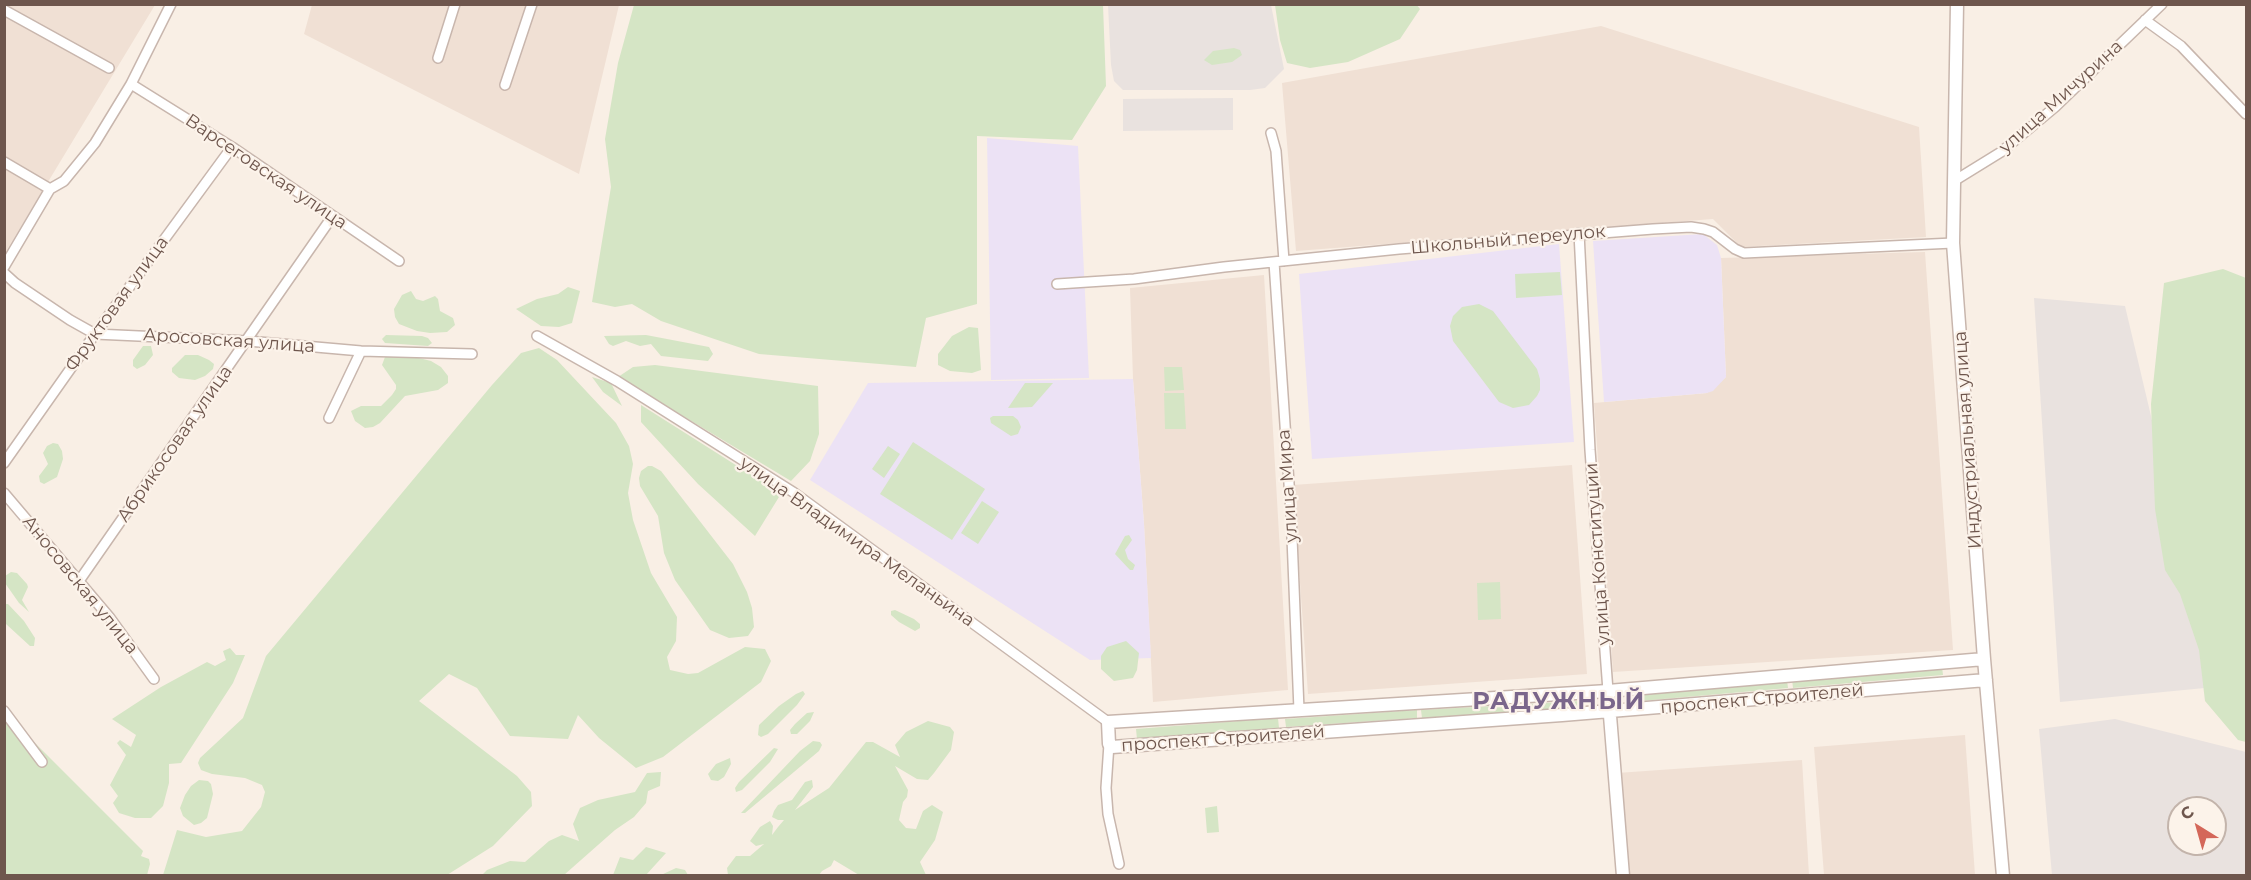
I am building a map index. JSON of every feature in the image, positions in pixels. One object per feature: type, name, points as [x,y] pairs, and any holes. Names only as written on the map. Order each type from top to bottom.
[{"type":"street","points":[[4,267],[50,189],[64,181],[95,143],[131,84],[171,4]]},
{"type":"street","points":[[438,58],[455,4]]},
{"type":"street","points":[[506,85],[532,4]]},
{"type":"street","name":"Индустриальная улица","points":[[1957,4],[1953,243],[1984,659],[2003,876]]},
{"type":"street","name":"улица Мичурина","points":[[1954,181],[2001,152],[2055,107],[2162,4]]},
{"type":"street","points":[[4,10],[109,68]]},
{"type":"street","points":[[2145,20],[2181,46],[2247,114]]},
{"type":"street","name":"Варсеговская улица","points":[[131,84],[232,147],[399,261]]},
{"type":"street","name":"улица Мира","points":[[1271,133],[1276,151],[1299,710]]},
{"type":"street","name":"Фруктовая улица","points":[[4,463],[232,147]]},
{"type":"street","points":[[4,162],[50,189]]},
{"type":"street","name":"Абрикосовая улица","points":[[79,581],[332,217]]},
{"type":"street","name":"Школьный переулок","points":[[1057,284],[1134,279],[1279,261],[1579,233],[1698,228],[1713,232],[1735,249],[1744,252],[1953,243]]},
{"type":"street","name":"улица Конституции","points":[[1579,233],[1590,450],[1623,876]]},
{"type":"street","name":"Аросовская улица","points":[[4,273],[61,314],[95,334],[248,341],[361,351],[472,354]]},
{"type":"street","name":"улица Владимира Меланьина","points":[[537,336],[617,381],[793,492],[1108,722]]},
{"type":"street","points":[[329,418],[361,351]]},
{"type":"street","name":"Аносовская улица","points":[[4,493],[110,618],[154,679]]},
{"type":"street","name":"проспект Строителей","points":[[1984,659],[1608,691],[1108,722],[1109,744],[1112,747],[1609,712],[1986,680]]},
{"type":"street","points":[[4,711],[42,762]]},
{"type":"street","points":[[1109,744],[1106,788],[1108,814],[1119,864]]},
{"type":"shaded area","points":[[5,5],[155,5],[5,253]]},
{"type":"shaded area","points":[[312,5],[619,5],[579,174],[304,34]]},
{"type":"shaded area","points":[[1108,5],[1271,5],[1284,69],[1265,88],[1250,90],[1123,90],[1114,81],[1111,65]]},
{"type":"shaded area","points":[[1601,26],[1919,127],[1926,237],[1741,247],[1713,219],[1296,251],[1282,83]]},
{"type":"shaded area","points":[[1233,98],[1233,130],[1123,131],[1123,99]]},
{"type":"shaded area","points":[[987,138],[1078,146],[1089,378],[991,380]]},
{"type":"shaded area","points":[[1703,234],[1717,245],[1721,258],[1726,377],[1713,391],[1707,393],[1604,402],[1593,241]]},
{"type":"shaded area","points":[[1559,244],[1574,442],[1312,459],[1299,274]]},
{"type":"shaded area","points":[[1925,252],[1953,650],[1613,672],[1594,403],[1707,393],[1726,377],[1721,258]]},
{"type":"shaded area","points":[[1264,275],[1288,690],[1153,702],[1144,524],[1133,379],[1130,288]]},
{"type":"shaded area","points":[[2034,298],[2125,306],[2215,687],[2060,702]]},
{"type":"shaded area","points":[[1133,379],[1151,658],[1090,660],[810,480],[868,383]]},
{"type":"shaded area","points":[[1572,465],[1587,674],[1308,694],[1293,485]]},
{"type":"shaded area","points":[[2115,719],[2246,752],[2246,875],[2052,875],[2039,729]]},
{"type":"shaded area","points":[[1965,735],[1975,875],[1824,875],[1814,747]]},
{"type":"shaded area","points":[[1802,760],[1809,875],[1628,875],[1617,773]]},
{"type":"green space","points":[[1416,4],[1420,9],[1400,39],[1348,62],[1310,68],[1287,63],[1280,40],[1275,5]]},
{"type":"green space","points":[[634,5],[1103,5],[1106,86],[1072,140],[977,136],[977,304],[926,318],[916,367],[759,354],[661,321],[632,304],[615,307],[592,302],[611,187],[605,139],[618,63]]},
{"type":"green space","points":[[1234,48],[1240,50],[1242,55],[1232,62],[1212,65],[1204,60],[1213,51]]},
{"type":"green space","points":[[2223,269],[2246,278],[2246,742],[2238,740],[2205,701],[2199,650],[2180,594],[2165,570],[2155,509],[2151,404],[2164,283]]},
{"type":"green space","points":[[1560,272],[1562,295],[1516,298],[1515,274]]},
{"type":"green space","points":[[568,287],[580,291],[572,323],[559,327],[541,326],[516,309],[537,299],[558,294]]},
{"type":"green space","points":[[411,291],[416,299],[423,301],[435,296],[438,299],[440,311],[453,318],[455,325],[447,332],[430,333],[399,324],[394,309],[402,295]]},
{"type":"green space","points":[[1479,304],[1493,311],[1537,369],[1540,390],[1529,405],[1513,408],[1499,402],[1453,341],[1450,326],[1453,316],[1462,307]]},
{"type":"green space","points":[[969,327],[978,328],[981,370],[972,373],[950,371],[938,365],[938,354],[952,336]]},
{"type":"green space","points":[[386,335],[422,336],[428,338],[432,343],[428,346],[385,343],[382,339]]},
{"type":"green space","points":[[646,335],[709,347],[713,354],[708,361],[661,356],[651,344],[640,346],[626,341],[613,346],[604,336]]},
{"type":"green space","points":[[143,346],[151,346],[153,355],[145,365],[137,369],[133,366],[133,360]]},
{"type":"green space","points":[[539,348],[557,360],[616,423],[629,446],[633,464],[628,493],[633,520],[651,573],[677,617],[676,641],[667,657],[670,670],[688,674],[698,673],[745,647],[765,649],[771,661],[761,682],[663,757],[636,768],[599,738],[578,715],[568,739],[510,736],[477,688],[449,674],[419,701],[517,776],[531,792],[532,806],[493,846],[447,875],[163,875],[177,830],[206,837],[242,831],[261,807],[265,792],[262,785],[245,778],[212,774],[201,770],[198,763],[200,758],[243,718],[266,656],[492,385],[521,353]]},
{"type":"green space","points":[[185,355],[198,355],[209,360],[214,364],[213,369],[205,376],[195,380],[179,378],[172,372],[172,368]]},
{"type":"green space","points":[[411,356],[431,361],[441,367],[448,376],[448,383],[438,390],[405,396],[380,423],[365,428],[355,421],[351,411],[361,406],[381,406],[392,395],[396,385],[382,365],[385,357]]},
{"type":"green space","points":[[655,365],[818,386],[819,434],[810,461],[791,481],[618,377],[633,367]]},
{"type":"green space","points":[[1164,367],[1182,367],[1184,390],[1165,391]]},
{"type":"green space","points":[[592,377],[611,383],[622,406],[603,392]]},
{"type":"green space","points":[[1025,383],[1053,383],[1032,407],[1008,408]]},
{"type":"green space","points":[[1164,393],[1184,393],[1186,429],[1165,429]]},
{"type":"green space","points":[[641,405],[772,488],[779,497],[755,536],[698,484],[641,422]]},
{"type":"green space","points":[[1013,416],[1021,427],[1018,434],[1011,436],[991,423],[990,418]]},
{"type":"green space","points":[[913,442],[985,489],[952,540],[880,494]]},
{"type":"green space","points":[[53,443],[58,444],[63,459],[57,477],[44,484],[40,482],[39,476],[48,464],[43,453],[47,446]]},
{"type":"green space","points":[[888,446],[900,454],[884,478],[872,469]]},
{"type":"green space","points":[[648,466],[661,471],[733,564],[752,608],[754,627],[748,636],[729,638],[710,630],[675,580],[664,553],[658,516],[640,486],[641,471]]},
{"type":"green space","points":[[982,501],[999,512],[978,544],[961,533]]},
{"type":"green space","points":[[1129,535],[1132,540],[1125,550],[1128,559],[1135,565],[1133,570],[1130,570],[1115,554],[1125,536]]},
{"type":"green space","points":[[11,572],[17,573],[27,584],[28,587],[22,600],[29,612],[19,603],[5,583],[5,576]]},
{"type":"green space","points":[[1500,582],[1501,619],[1478,620],[1477,583]]},
{"type":"green space","points":[[4,604],[8,604],[24,621],[35,638],[34,646],[30,646],[6,624]]},
{"type":"green space","points":[[895,610],[914,619],[920,624],[920,628],[915,631],[899,622],[891,615],[891,611]]},
{"type":"green space","points":[[1126,641],[1139,653],[1137,670],[1133,678],[1114,681],[1101,669],[1101,656],[1107,647]]},
{"type":"green space","points":[[230,648],[236,655],[245,655],[233,683],[181,763],[169,764],[169,783],[163,806],[151,818],[135,818],[119,813],[113,803],[118,796],[110,785],[126,755],[117,743],[120,740],[131,747],[136,735],[112,719],[161,687],[207,662],[215,666],[226,660],[223,651]]},
{"type":"green space","points":[[1942,667],[1943,675],[1793,688],[1792,679]]},
{"type":"green space","points":[[1787,680],[1788,688],[1629,702],[1628,694]]},
{"type":"green space","points":[[803,691],[805,694],[797,705],[768,734],[761,737],[758,735],[759,725],[779,706]]},
{"type":"green space","points":[[1581,701],[1581,709],[1422,718],[1421,710]]},
{"type":"green space","points":[[4,705],[27,735],[143,851],[141,856],[149,859],[150,864],[147,875],[5,875]]},
{"type":"green space","points":[[1417,710],[1417,718],[1286,727],[1285,719]]},
{"type":"green space","points":[[814,712],[810,721],[797,734],[791,734],[790,730],[795,724],[807,713]]},
{"type":"green space","points":[[1278,718],[1279,728],[1137,739],[1136,729]]},
{"type":"green space","points":[[928,721],[950,727],[954,732],[951,750],[928,780],[917,779],[895,766],[908,790],[899,820],[906,828],[916,829],[923,811],[932,805],[943,812],[935,840],[920,862],[926,875],[859,875],[834,860],[831,866],[819,875],[728,875],[727,868],[736,856],[750,856],[764,844],[756,846],[750,841],[760,827],[770,821],[773,826],[772,835],[784,820],[772,817],[774,811],[778,805],[792,800],[805,782],[812,780],[813,787],[795,810],[829,788],[866,742],[873,742],[900,757],[895,745],[906,732]]},
{"type":"green space","points":[[813,741],[820,742],[822,745],[819,751],[745,813],[741,813],[800,751]]},
{"type":"green space","points":[[774,748],[778,749],[770,762],[742,790],[736,792],[735,788],[739,782]]},
{"type":"green space","points":[[730,758],[731,764],[724,777],[718,781],[711,780],[708,774],[716,764]]},
{"type":"green space","points":[[661,772],[660,786],[648,791],[646,803],[634,817],[615,830],[564,875],[482,875],[487,870],[510,861],[525,862],[549,841],[562,835],[579,841],[573,824],[580,808],[598,800],[635,792],[647,773]]},
{"type":"green space","points":[[199,780],[208,781],[211,784],[213,794],[207,818],[194,825],[183,816],[180,808],[191,786]]},
{"type":"green space","points":[[1217,806],[1219,832],[1207,833],[1205,808]]},
{"type":"green space","points":[[646,847],[666,853],[646,875],[613,875],[620,857],[633,860]]},
{"type":"green space","points":[[676,868],[685,870],[688,875],[661,875]]},
{"type":"district","name":"РАДУЖНЫЙ","points":[[1559,702]]}]
